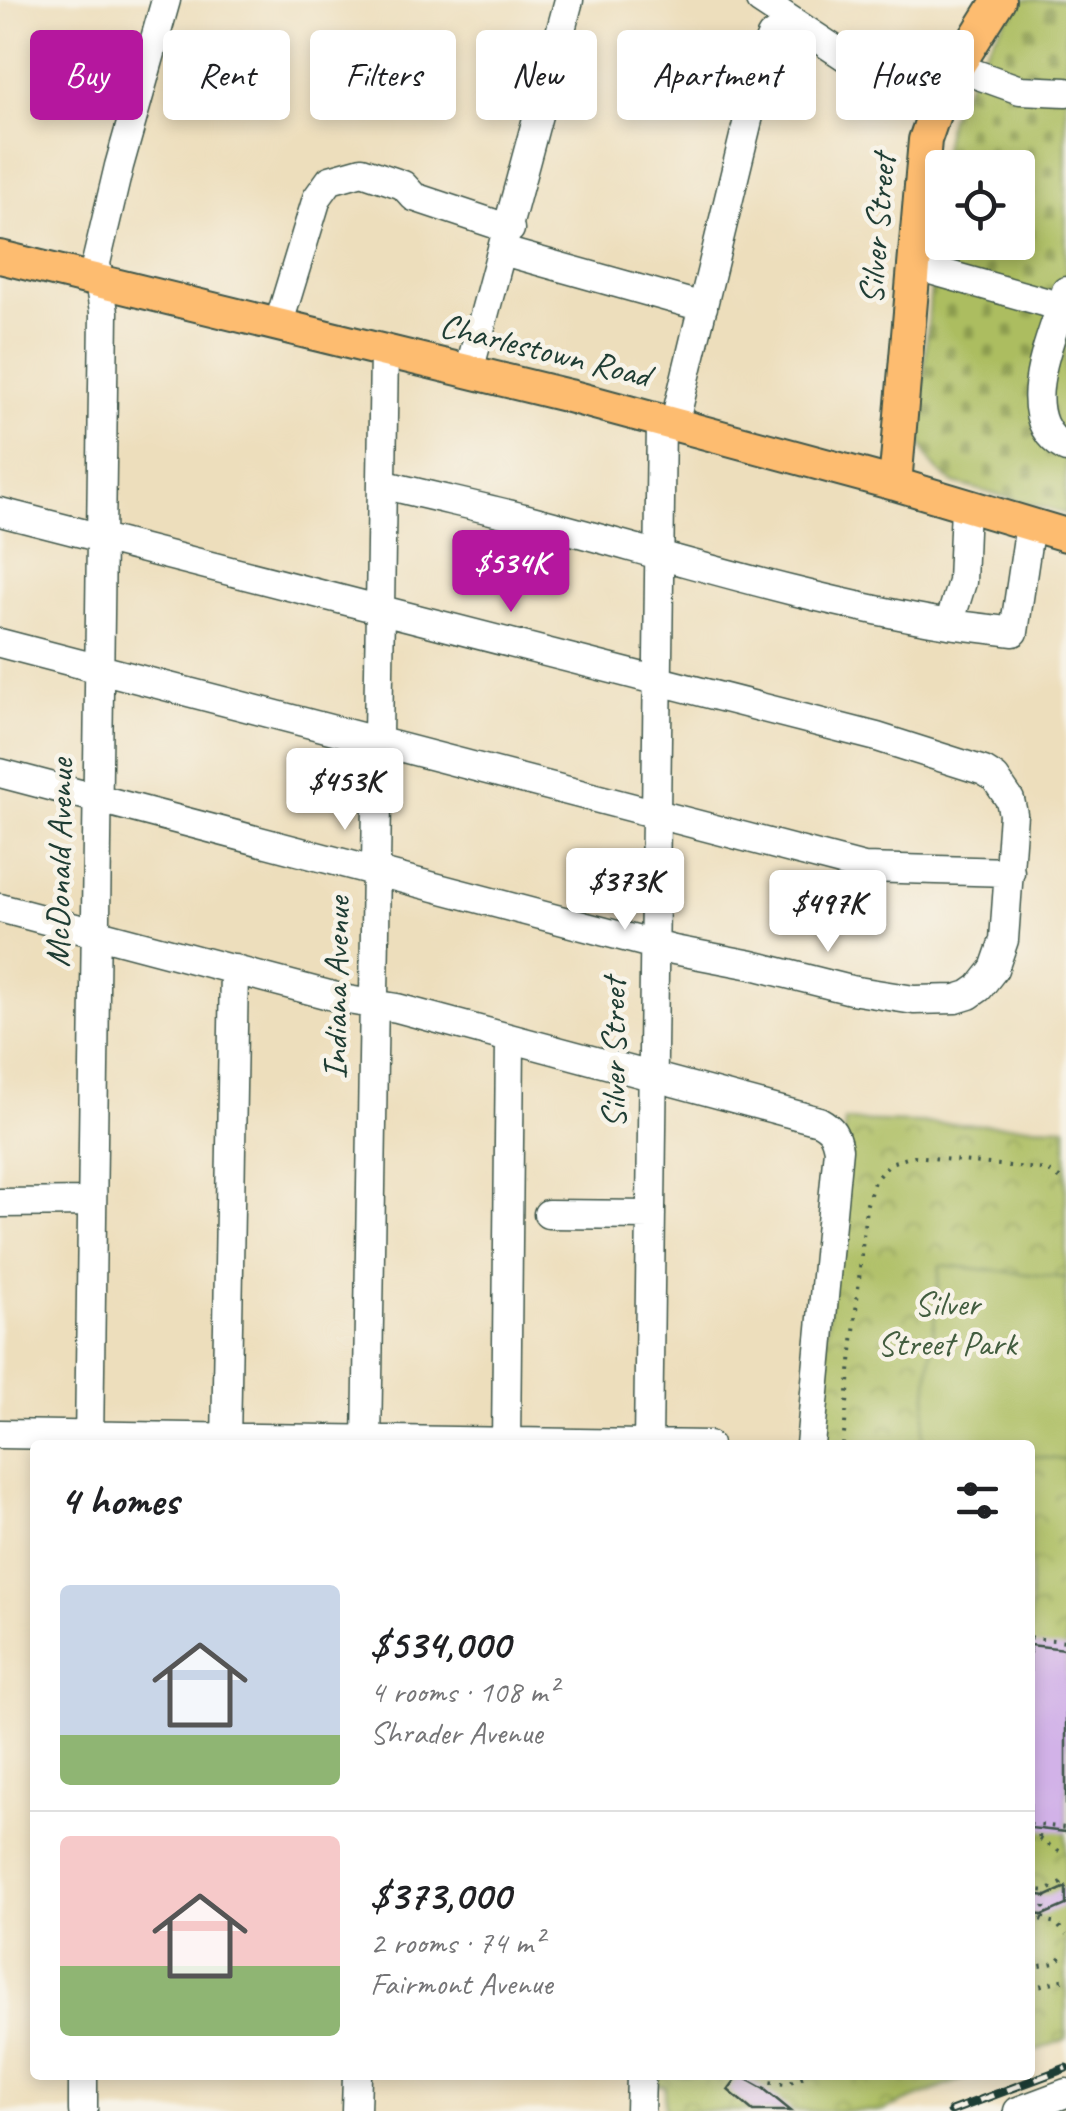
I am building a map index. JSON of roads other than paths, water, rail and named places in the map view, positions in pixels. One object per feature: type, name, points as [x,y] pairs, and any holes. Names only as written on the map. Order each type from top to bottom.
[{"type":"main road","name":"Silver Street","points":[[974,38],[999,0]]},
{"type":"main road","name":"Silver Street","points":[[894,484],[921,163],[932,120]]},
{"type":"main road","name":"Charlestown Road","points":[[0,257],[469,371],[894,484],[1066,535]]},
{"type":"street","name":"McDonald Avenue","points":[[90,1440],[104,312],[96,263],[166,0]]},
{"type":"street","points":[[469,371],[568,0]]},
{"type":"street","points":[[760,0],[836,51]]},
{"type":"street","name":"Silver Street","points":[[648,1440],[660,556],[668,423],[703,306],[764,54],[771,38],[791,22]]},
{"type":"street","points":[[974,73],[1020,90],[1066,92]]},
{"type":"street","points":[[278,326],[317,198],[330,180],[362,171],[403,184],[414,197],[506,240],[703,306]]},
{"type":"street","points":[[913,264],[1065,302],[1036,400],[1046,430],[1066,448]]},
{"type":"street","name":"Indiana Avenue","points":[[367,1440],[384,351]]},
{"type":"street","points":[[382,484],[903,616],[1014,632],[1030,524]]},
{"type":"street","points":[[950,624],[962,582],[965,505]]},
{"type":"street","points":[[0,512],[970,765],[995,778],[1010,800],[1013,814],[1004,940],[994,969],[969,994],[914,1000],[852,990],[654,944],[0,773]]},
{"type":"street","points":[[0,643],[879,870],[1010,872]]},
{"type":"street","points":[[0,908],[819,1121],[835,1134],[838,1149],[810,1440]]},
{"type":"street","points":[[226,1440],[234,969]]},
{"type":"street","points":[[506,1440],[510,1040]]},
{"type":"street","points":[[0,1203],[92,1202]]},
{"type":"street","points":[[548,1214],[651,1214]]},
{"type":"street","points":[[0,1434],[90,1440]]},
{"type":"street","points":[[83,2080],[83,2111]]},
{"type":"street","points":[[356,2111],[357,2080]]},
{"type":"street","points":[[640,2111],[641,2080]]},
{"type":"street","points":[[1018,2111],[1066,2093]]},
{"type":"railway","points":[[1035,2080],[1066,2068]]},
{"type":"railway","points":[[951,2111],[1034,2080]]},
{"type":"park label","name":"Silver Street Park","points":[[947,1323]]}]
